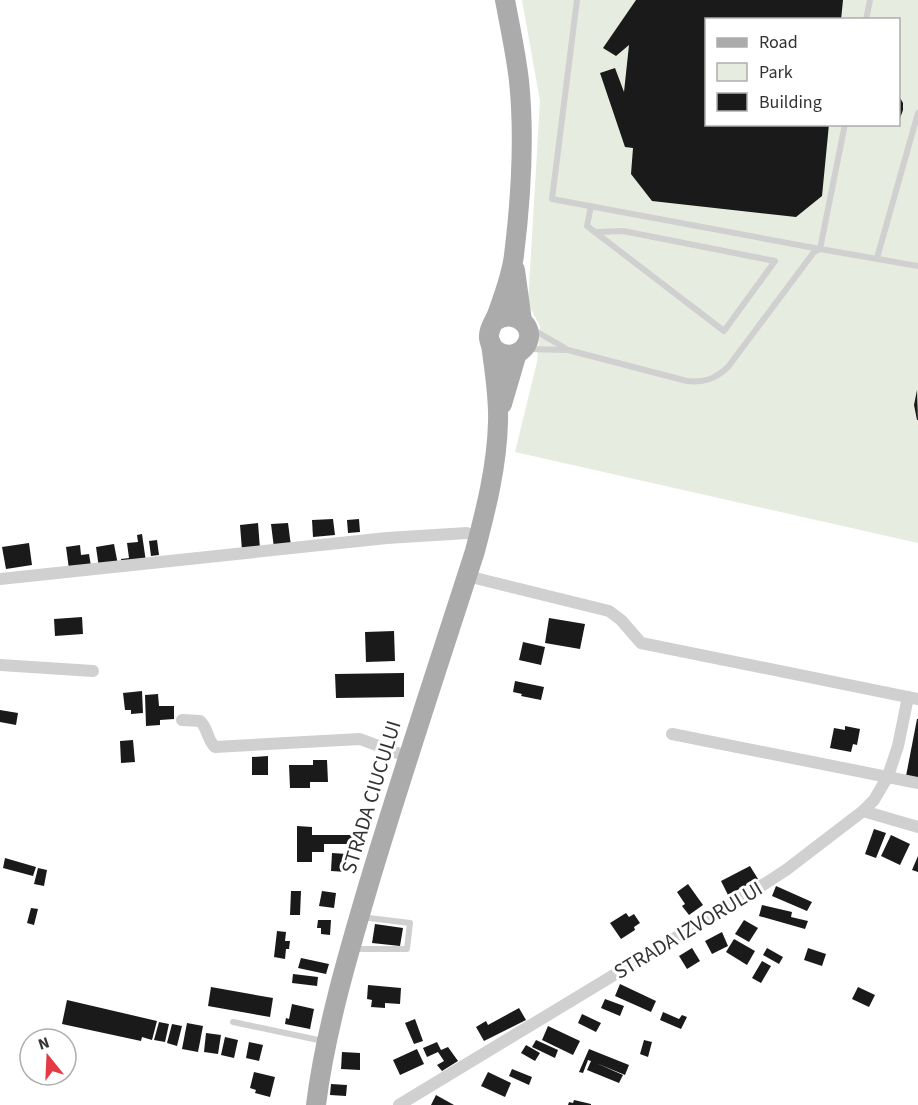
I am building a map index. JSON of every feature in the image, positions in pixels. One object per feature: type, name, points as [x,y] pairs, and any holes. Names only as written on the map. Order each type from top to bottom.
[{"type":"main road","points":[[498,422],[495,372],[489,331],[495,321],[514,259],[519,199],[521,118],[518,72],[506,0]]},
{"type":"main road","points":[[498,422],[520,351],[528,338],[514,259]]},
{"type":"main road","points":[[495,321],[510,316],[524,323]]},
{"type":"main road","points":[[490,343],[499,353],[512,355],[520,351]]},
{"type":"main road","name":"STRADA CIUCULUI","points":[[307,1105],[317,1096],[359,917],[467,576],[474,529],[492,477],[498,422]]},
{"type":"street","points":[[0,579],[474,529]]},
{"type":"street","points":[[467,576],[609,611],[621,620],[641,643],[913,698]]},
{"type":"street","points":[[0,665],[93,671]]},
{"type":"street","name":"STRADA IZVORULUI","points":[[399,1105],[766,883],[863,811],[874,800],[888,776],[913,698]]},
{"type":"street","points":[[182,720],[200,721],[204,724],[211,743],[215,747],[360,739],[408,757]]},
{"type":"street","points":[[672,734],[918,783]]},
{"type":"street","points":[[863,811],[918,827]]},
{"type":"lane","points":[[577,0],[552,199],[918,266]]},
{"type":"lane","points":[[866,18],[870,0]]},
{"type":"lane","points":[[877,258],[918,113]]},
{"type":"lane","points":[[820,249],[845,126]]},
{"type":"lane","points":[[591,206],[587,226],[724,331],[775,261],[623,231],[597,232]]},
{"type":"lane","points":[[520,351],[568,350],[687,381],[708,380],[728,367],[808,258],[820,249]]},
{"type":"lane","points":[[524,323],[568,350]]},
{"type":"lane","points":[[350,949],[407,949],[410,923],[359,917]]},
{"type":"lane","points":[[233,1022],[328,1042]]},
{"type":"green space","points":[[522,0],[918,0],[918,543],[515,452],[537,362],[540,326],[528,304],[540,101]]},
{"type":"building","points":[[636,0],[843,0],[841,18],[705,18],[705,126],[829,126],[822,196],[796,217],[652,201],[631,174],[633,148],[625,147],[600,73],[615,68],[624,92],[629,45],[616,56],[603,48]]},
{"type":"building","points":[[900,98],[903,103],[900,118]]},
{"type":"building","points":[[917,390],[918,420],[914,405]]},
{"type":"building","points":[[333,519],[335,535],[313,537],[312,520]]},
{"type":"building","points":[[359,519],[360,532],[348,533],[347,520]]},
{"type":"building","points":[[258,523],[260,549],[242,550],[240,525]]},
{"type":"building","points":[[288,523],[291,546],[274,548],[271,524]]},
{"type":"building","points":[[142,534],[146,562],[122,565],[121,559],[129,558],[127,543],[138,542],[137,535]]},
{"type":"building","points":[[157,540],[159,555],[151,556],[149,541]]},
{"type":"building","points":[[29,543],[32,565],[6,569],[2,547]]},
{"type":"building","points":[[114,544],[118,565],[99,568],[96,547]]},
{"type":"building","points":[[80,545],[81,555],[89,554],[91,566],[69,569],[66,547]]},
{"type":"building","points":[[82,617],[83,634],[55,636],[54,619]]},
{"type":"building","points":[[549,618],[585,624],[580,649],[545,643]]},
{"type":"building","points":[[394,631],[395,661],[366,662],[365,632]]},
{"type":"building","points":[[523,642],[545,647],[541,665],[519,660]]},
{"type":"building","points":[[404,673],[404,697],[336,698],[335,674]]},
{"type":"building","points":[[515,681],[544,687],[541,700],[513,692]]},
{"type":"building","points":[[142,691],[143,713],[131,714],[131,710],[125,710],[123,693]]},
{"type":"building","points":[[158,694],[159,706],[174,706],[174,719],[160,720],[160,725],[146,726],[145,695]]},
{"type":"building","points":[[0,710],[18,713],[16,725],[0,722]]},
{"type":"building","points":[[918,719],[918,778],[906,776]]},
{"type":"building","points":[[845,726],[860,729],[857,745],[853,744],[851,752],[830,748],[834,728],[845,730]]},
{"type":"building","points":[[133,740],[135,762],[121,763],[120,741]]},
{"type":"building","points":[[268,756],[268,775],[252,775],[252,757]]},
{"type":"building","points":[[313,760],[327,760],[328,782],[310,782],[310,788],[290,788],[289,765],[313,765]]},
{"type":"building","points":[[297,826],[312,827],[312,835],[363,835],[362,844],[324,844],[324,852],[312,852],[312,862],[297,862]]},
{"type":"building","points":[[874,829],[886,833],[876,858],[865,854]]},
{"type":"building","points":[[891,835],[910,844],[900,865],[881,856]]},
{"type":"building","points":[[332,853],[347,854],[347,872],[331,871]]},
{"type":"building","points":[[918,856],[918,872],[912,870]]},
{"type":"building","points":[[5,858],[36,867],[33,876],[3,868]]},
{"type":"building","points":[[750,866],[758,879],[728,895],[721,881]]},
{"type":"building","points":[[38,868],[47,870],[44,886],[34,884]]},
{"type":"building","points":[[688,884],[703,905],[689,915],[682,906],[685,904],[677,892]]},
{"type":"building","points":[[776,886],[812,902],[807,911],[772,896]]},
{"type":"building","points":[[291,891],[301,891],[300,915],[290,915]]},
{"type":"building","points":[[322,891],[336,893],[334,908],[319,906]]},
{"type":"building","points":[[762,905],[792,912],[791,917],[808,921],[805,929],[759,916]]},
{"type":"building","points":[[31,908],[38,909],[34,925],[27,923]]},
{"type":"building","points":[[626,913],[629,917],[634,914],[640,923],[634,927],[635,930],[621,939],[610,923]]},
{"type":"building","points":[[318,920],[331,920],[330,935],[321,934],[321,928],[317,928]]},
{"type":"building","points":[[744,920],[758,928],[749,942],[735,934]]},
{"type":"building","points":[[375,924],[403,928],[400,946],[372,943]]},
{"type":"building","points":[[277,931],[286,932],[285,941],[290,941],[285,959],[274,957]]},
{"type":"building","points":[[722,932],[728,946],[712,954],[705,941]]},
{"type":"building","points":[[734,939],[755,951],[747,965],[726,952]]},
{"type":"building","points":[[692,948],[700,961],[687,969],[679,956]]},
{"type":"building","points":[[767,948],[783,957],[779,964],[763,955]]},
{"type":"building","points":[[808,948],[826,954],[822,966],[804,960]]},
{"type":"building","points":[[301,958],[329,964],[326,974],[298,968]]},
{"type":"building","points":[[762,961],[771,966],[761,983],[752,978]]},
{"type":"building","points":[[293,974],[318,977],[317,986],[292,983]]},
{"type":"building","points":[[620,984],[656,1001],[651,1012],[615,996]]},
{"type":"building","points":[[368,985],[401,988],[400,1004],[385,1003],[385,1008],[371,1007],[372,1000],[367,999]]},
{"type":"building","points":[[211,987],[273,998],[270,1017],[208,1006]]},
{"type":"building","points":[[858,987],[875,995],[869,1007],[852,999]]},
{"type":"building","points":[[605,999],[624,1006],[620,1016],[601,1008]]},
{"type":"building","points":[[67,1000],[157,1021],[152,1040],[142,1037],[141,1041],[62,1024]]},
{"type":"building","points":[[292,1004],[314,1009],[310,1029],[285,1024],[286,1018],[289,1019]]},
{"type":"building","points":[[519,1008],[526,1020],[484,1041],[476,1027],[486,1021],[488,1025]]},
{"type":"building","points":[[663,1012],[679,1019],[682,1015],[687,1017],[681,1029],[660,1020]]},
{"type":"building","points":[[582,1014],[601,1023],[596,1032],[578,1023]]},
{"type":"building","points":[[415,1019],[423,1041],[414,1044],[405,1023]]},
{"type":"building","points":[[159,1022],[169,1024],[165,1042],[154,1040]]},
{"type":"building","points":[[187,1023],[203,1026],[198,1052],[182,1049]]},
{"type":"building","points":[[172,1024],[182,1026],[177,1046],[167,1043]]},
{"type":"building","points":[[548,1026],[580,1041],[573,1055],[542,1040]]},
{"type":"building","points":[[206,1033],[221,1035],[218,1054],[204,1052]]},
{"type":"building","points":[[225,1037],[238,1040],[234,1058],[221,1055]]},
{"type":"building","points":[[536,1040],[558,1050],[555,1058],[532,1047]]},
{"type":"building","points":[[644,1040],[652,1042],[648,1057],[640,1054]]},
{"type":"building","points":[[249,1042],[263,1045],[259,1061],[246,1058]]},
{"type":"building","points":[[437,1042],[441,1050],[448,1047],[458,1061],[442,1071],[437,1065],[444,1061],[438,1052],[427,1057],[423,1048]]},
{"type":"building","points":[[526,1045],[540,1053],[535,1061],[521,1053]]},
{"type":"building","points":[[417,1049],[424,1064],[400,1075],[393,1060]]},
{"type":"building","points":[[589,1049],[629,1065],[625,1075],[596,1063],[623,1075],[619,1083],[587,1070],[591,1061],[588,1060],[583,1073],[579,1072]]},
{"type":"building","points":[[342,1052],[360,1053],[360,1070],[341,1069]]},
{"type":"building","points":[[512,1069],[532,1077],[529,1085],[509,1076]]},
{"type":"building","points":[[254,1072],[275,1077],[270,1097],[255,1093],[256,1090],[250,1088]]},
{"type":"building","points":[[488,1072],[511,1083],[505,1097],[481,1086]]},
{"type":"building","points":[[331,1084],[347,1085],[346,1096],[330,1095]]},
{"type":"building","points":[[436,1095],[454,1105],[431,1105]]},
{"type":"building","points":[[574,1100],[591,1104],[591,1105],[568,1105]]}]
